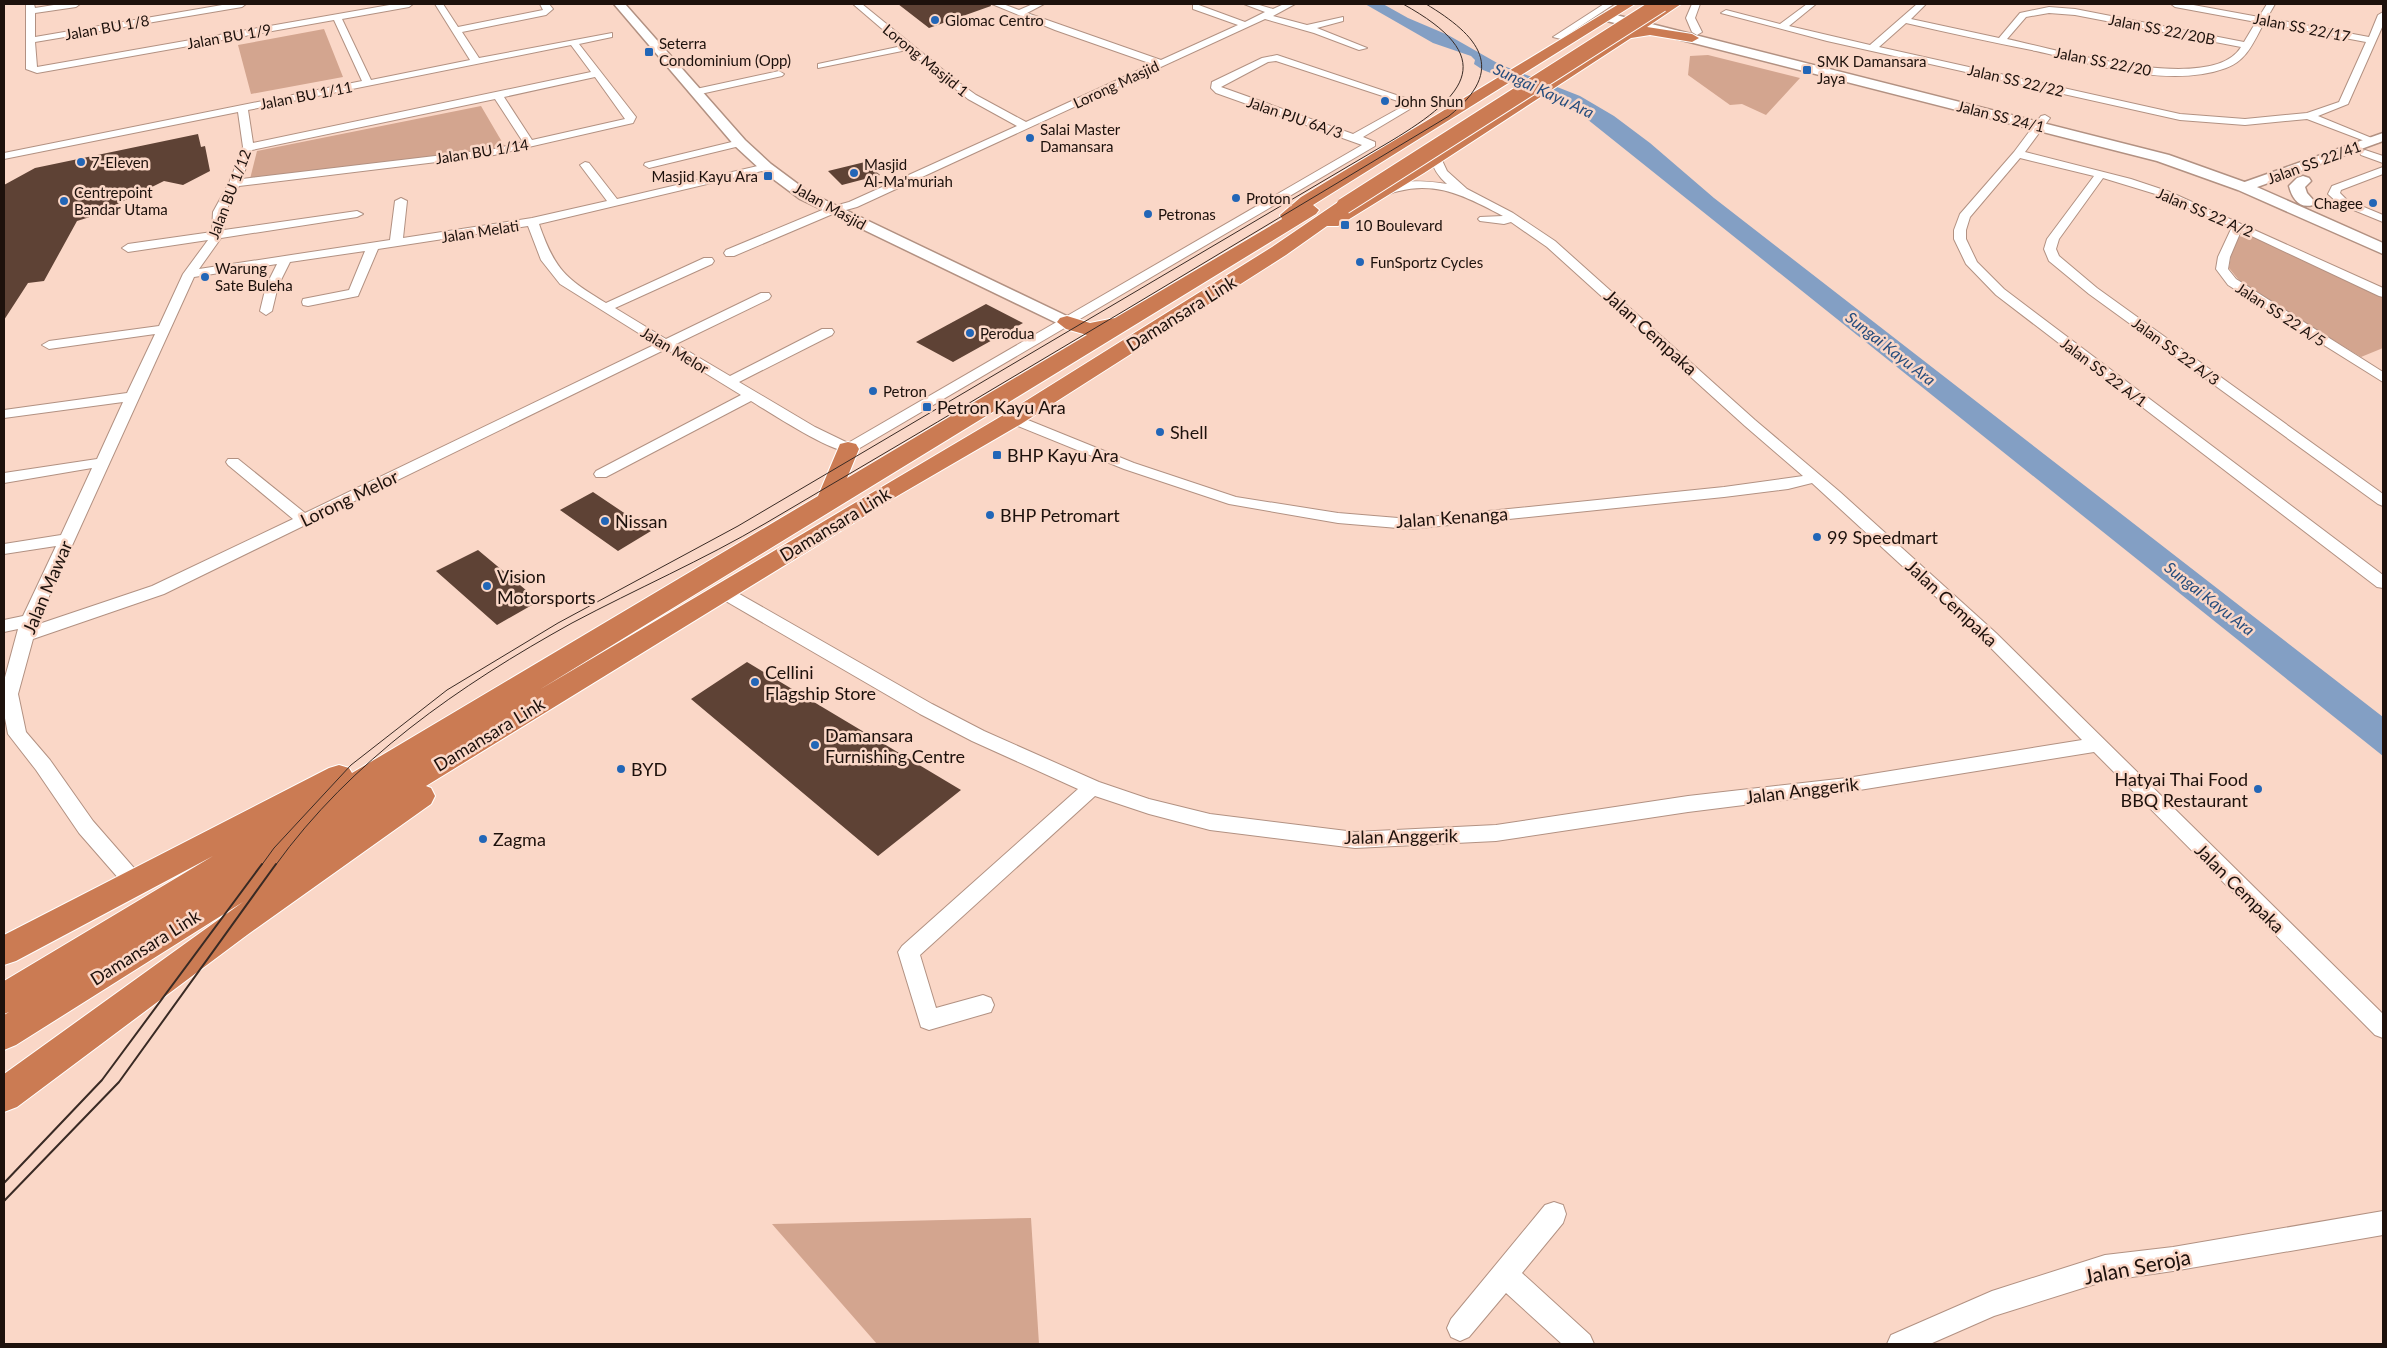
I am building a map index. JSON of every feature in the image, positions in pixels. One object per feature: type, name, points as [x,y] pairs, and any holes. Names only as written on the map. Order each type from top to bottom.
[{"type":"highway","points":[[1261,238],[1307,201],[1584,31],[1611,11],[1628,4]]},
{"type":"highway","name":"Damansara Link","points":[[4,1034],[499,726],[1013,419],[1280,251],[1337,203],[1642,4]]},
{"type":"highway","points":[[1280,251],[1380,194],[1569,73],[1667,5],[1670,18],[1691,33]]},
{"type":"highway","name":"Damansara Link","points":[[4,999],[1261,238],[1337,203],[1667,5]]},
{"type":"highway","points":[[1584,31],[1604,32],[1612,36],[1612,42]]},
{"type":"highway","points":[[1625,34],[1650,31],[1691,33]]},
{"type":"highway","points":[[1067,322],[1078,328],[1101,330],[1146,308]]},
{"type":"highway","points":[[828,501],[848,449]]},
{"type":"highway","points":[[4,951],[461,711],[531,680]]},
{"type":"highway","points":[[4,1095],[235,925],[480,754],[499,726]]},
{"type":"main road","name":"Jalan SS 24/1","points":[[1611,11],[1643,22],[2042,122],[2166,148],[2261,188],[2383,248]]},
{"type":"main road","points":[[2303,181],[2297,186],[2299,194],[2307,202]]},
{"type":"main road","name":"Jalan SS 24/1","points":[[2261,188],[2307,202],[2383,235]]},
{"type":"street","points":[[32,40],[31,7],[76,4]]},
{"type":"street","name":"Jalan BU 1/8","points":[[32,40],[242,4]]},
{"type":"street","name":"Jalan BU 1/9","points":[[32,40],[31,69],[48,69],[409,4]]},
{"type":"street","points":[[439,4],[476,61]]},
{"type":"street","points":[[456,30],[546,12],[548,10],[544,4]]},
{"type":"street","name":"Jalan Masjid","points":[[619,4],[740,143],[766,167],[805,196],[1067,322]]},
{"type":"street","name":"Lorong Masjid 1","points":[[857,4],[972,97],[1026,126]]},
{"type":"street","points":[[996,4],[1162,64]]},
{"type":"street","points":[[1018,12],[1040,4]]},
{"type":"street","points":[[1236,4],[1241,6],[1247,4],[1268,14],[1362,48]]},
{"type":"street","name":"Lorong Masjid","points":[[730,253],[831,210],[853,205],[1291,4]]},
{"type":"street","points":[[1691,33],[1690,12],[1696,4]]},
{"type":"street","points":[[1782,27],[1812,4]]},
{"type":"street","points":[[1872,48],[1922,4]]},
{"type":"street","name":"Jalan SS 22/17","points":[[2175,4],[2370,40]]},
{"type":"street","name":"Jalan SS 22/20","points":[[1904,20],[2132,69],[2170,72],[2218,69],[2236,60],[2271,4]]},
{"type":"street","points":[[1196,7],[1246,25]]},
{"type":"street","name":"Jalan SS 22/20B","points":[[2000,41],[2023,14],[2049,10],[2075,12],[2247,45]]},
{"type":"street","points":[[1558,37],[1611,11]]},
{"type":"street","name":"Jalan SS 22/22","points":[[1726,13],[1872,48],[2180,117],[2245,122],[2308,116],[2343,104],[2383,14]]},
{"type":"street","points":[[337,17],[368,83]]},
{"type":"street","points":[[1307,28],[1340,19]]},
{"type":"street","name":"Jalan BU 1/11","points":[[4,156],[609,35]]},
{"type":"street","name":"Jalan BU 1/14","points":[[235,184],[494,152],[629,121],[631,117],[572,42]]},
{"type":"street","points":[[820,66],[908,46]]},
{"type":"street","name":"Jalan PJU 6A/3","points":[[1067,322],[1371,144],[1220,91],[1216,88],[1216,84],[1272,58],[1415,103],[1354,138]]},
{"type":"street","points":[[248,147],[265,145],[597,74]]},
{"type":"street","points":[[696,92],[779,74]]},
{"type":"street","points":[[498,96],[529,144]]},
{"type":"street","name":"Jalan BU 1/12","points":[[189,274],[218,234],[219,212],[235,184],[248,147],[242,108]]},
{"type":"street","name":"Jalan SS 22/22","points":[[2308,116],[2380,142]]},
{"type":"street","name":"Jalan SS 22 A/1","points":[[2042,122],[2018,154],[1964,216],[1960,239],[1972,264],[2000,292],[2287,512],[2383,583]]},
{"type":"street","name":"Jalan SS 22/41","points":[[2261,188],[2303,181],[2365,153],[2380,142]]},
{"type":"street","name":"Jalan SS 22/41","points":[[2261,188],[2380,142]]},
{"type":"street","points":[[649,165],[740,143]]},
{"type":"street","points":[[2365,153],[2383,160]]},
{"type":"street","name":"Jalan SS 22 A/2","points":[[2018,154],[2101,174],[2166,194],[2383,293]]},
{"type":"street","name":"Jalan Cempaka","points":[[1436,158],[1437,164],[1449,181],[1505,221],[1559,250],[1990,637],[2096,745],[2383,1028]]},
{"type":"street","points":[[585,165],[614,203]]},
{"type":"street","name":"Jalan Melati","points":[[189,274],[532,222],[766,167]]},
{"type":"street","points":[[2383,170],[2336,188],[2334,194],[2343,202],[2383,219]]},
{"type":"street","name":"Jalan SS 22 A/3","points":[[2101,174],[2053,239],[2050,249],[2053,258],[2093,291],[2383,501]]},
{"type":"street","name":"Jalan Cempaka","points":[[1380,194],[1395,188],[1414,185],[1446,187],[1468,193]]},
{"type":"street","points":[[396,243],[401,201]]},
{"type":"street","points":[[128,248],[357,214]]},
{"type":"street","points":[[1484,218],[1505,221]]},
{"type":"street","name":"Jalan Melor","points":[[532,222],[544,255],[556,276],[664,344],[848,449]]},
{"type":"street","name":"Jalan SS 22 A/5","points":[[2238,226],[2224,257],[2222,269],[2232,282],[2383,378]]},
{"type":"street","points":[[308,302],[354,293],[373,246]]},
{"type":"street","points":[[266,311],[272,286],[286,259]]},
{"type":"street","points":[[605,308],[708,261]]},
{"type":"street","name":"Jalan Mawar","points":[[134,882],[86,827],[43,764],[17,734],[7,694],[27,628],[189,274]]},
{"type":"street","name":"Lorong Melor","points":[[4,626],[27,628],[158,590],[764,296]]},
{"type":"street","points":[[848,449],[1067,322]]},
{"type":"street","points":[[49,345],[164,329]]},
{"type":"street","points":[[730,382],[827,332]]},
{"type":"street","points":[[601,474],[752,395]]},
{"type":"street","points":[[4,414],[133,396]]},
{"type":"street","name":"Jalan Kenanga","points":[[1013,419],[1129,466],[1234,501],[1338,518],[1410,524],[1724,492],[1788,484],[1814,478]]},
{"type":"street","points":[[4,478],[102,462]]},
{"type":"street","points":[[234,462],[304,520]]},
{"type":"street","points":[[4,549],[67,539]]},
{"type":"street","name":"Jalan Anggerik","points":[[723,592],[926,709],[978,736],[1092,787],[1149,806],[1210,822],[1355,840],[1496,833],[1688,804],[1847,785],[2096,745]]},
{"type":"street","points":[[983,1005],[929,1020],[909,952],[1092,787]]},
{"type":"street","points":[[1460,1328],[1554,1214]]},
{"type":"street","name":"Jalan Seroja","points":[[1900,1344],[1992,1304],[2105,1268],[2173,1259],[2383,1223]]},
{"type":"street","points":[[1504,1274],[1581,1344]]},
{"type":"shaded area","points":[[324,29],[343,77],[251,94],[238,45]]},
{"type":"shaded area","points":[[1708,55],[1800,78],[1766,115],[1742,104],[1730,105],[1688,75],[1690,56]]},
{"type":"shaded area","points":[[481,106],[505,147],[250,179],[257,151]]},
{"type":"shaded area","points":[[2246,235],[2261,237],[2383,294],[2383,348],[2361,357],[2242,284],[2229,268],[2234,238]]},
{"type":"shaded area","points":[[1031,1218],[1039,1344],[877,1344],[772,1224]]},
{"type":"water","name":"Sungai Kayu Ara","points":[[1365,4],[1383,4],[1408,18],[1448,35],[1499,64],[1580,96],[1614,116],[1650,143],[1714,198],[2383,717],[2383,756],[1582,115],[1545,94],[1483,70],[1474,64],[1475,60],[1471,56],[1433,43]]},
{"type":"building","name":"Glomac Centro","points":[[898,4],[990,4],[991,6],[929,28]]},
{"type":"building","name":"Centrepoint Bandar Utama","points":[[198,134],[201,147],[205,146],[210,171],[183,185],[164,181],[93,216],[77,221],[44,281],[28,283],[4,320],[4,185],[35,168]]},
{"type":"building","name":"Masjid Al-Ma'muriah","points":[[865,162],[880,175],[842,185],[828,171]]},
{"type":"building","name":"Perodua","points":[[986,304],[1023,323],[953,362],[916,342]]},
{"type":"building","name":"Nissan","points":[[593,492],[651,531],[618,551],[560,510]]},
{"type":"building","name":"Vision Motorsports","points":[[478,550],[539,601],[497,625],[436,571]]},
{"type":"building","name":"Damansara Furnishing Centre","points":[[747,662],[961,790],[878,856],[691,699]]},
{"type":"tram line","points":[[261,866],[274,848],[351,765],[447,690],[558,623],[738,526],[1418,124],[1439,107],[1454,91],[1462,75],[1462,58],[1453,41],[1433,23],[1403,4]]},
{"type":"tram line","points":[[275,866],[305,828],[338,792],[373,759],[410,728],[489,672],[572,623],[766,523],[1449,116],[1467,99],[1478,83],[1482,68],[1480,54],[1472,41],[1460,28],[1426,4]]},
{"type":"tram line","points":[[4,1183],[102,1080],[262,864]]},
{"type":"tram line","points":[[4,1201],[119,1082],[276,864]]},
{"type":"place","name":"Glomac Centro","points":[[935,20]]},
{"type":"place","name":"Seterra Condominium (Opp)","points":[[649,52]]},
{"type":"place","name":"SMK Damansara Jaya","points":[[1807,70]]},
{"type":"place","name":"John Shun","points":[[1385,101]]},
{"type":"place","name":"Salai Master Damansara","points":[[1030,138]]},
{"type":"place","name":"7-Eleven","points":[[81,162]]},
{"type":"place","name":"Masjid Al-Ma'muriah","points":[[854,173]]},
{"type":"place","name":"Masjid Kayu Ara","points":[[768,176]]},
{"type":"place","name":"Proton","points":[[1236,198]]},
{"type":"place","name":"Centrepoint Bandar Utama","points":[[64,201]]},
{"type":"place","name":"Chagee","points":[[2373,203]]},
{"type":"place","name":"Petronas","points":[[1148,214]]},
{"type":"place","name":"10 Boulevard","points":[[1345,225]]},
{"type":"place","name":"FunSportz Cycles","points":[[1360,262]]},
{"type":"place","name":"Warung Sate Buleha","points":[[205,277]]},
{"type":"place","name":"Perodua","points":[[970,333]]},
{"type":"place","name":"Petron","points":[[873,391]]},
{"type":"place","name":"Petron Kayu Ara","points":[[927,407]]},
{"type":"place","name":"Shell","points":[[1160,432]]},
{"type":"place","name":"BHP Kayu Ara","points":[[997,455]]},
{"type":"place","name":"BHP Petromart","points":[[990,515]]},
{"type":"place","name":"Nissan","points":[[605,521]]},
{"type":"place","name":"99 Speedmart","points":[[1817,537]]},
{"type":"place","name":"Vision Motorsports","points":[[487,586]]},
{"type":"place","name":"Cellini Flagship Store","points":[[755,682]]},
{"type":"place","name":"Damansara Furnishing Centre","points":[[815,745]]},
{"type":"place","name":"BYD","points":[[621,769]]},
{"type":"place","name":"Hatyai Thai Food BBQ Restaurant","points":[[2258,789]]},
{"type":"place","name":"Zagma","points":[[483,839]]}]
